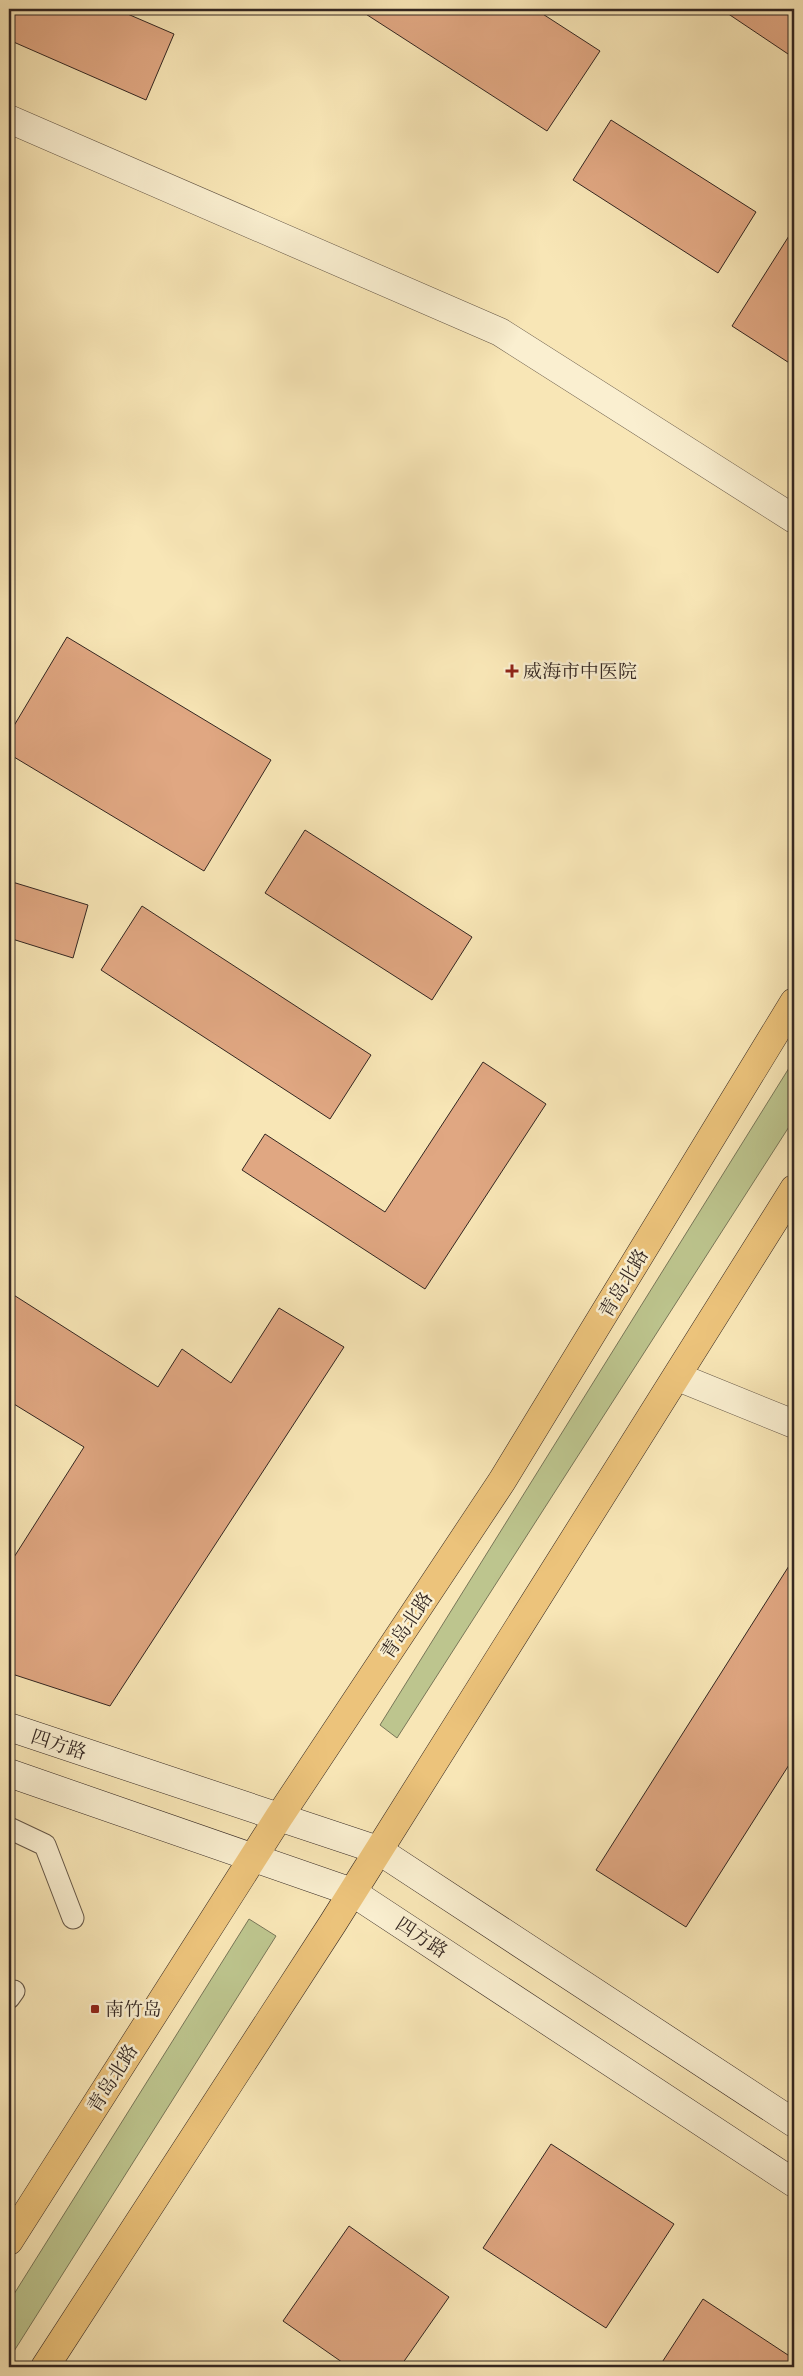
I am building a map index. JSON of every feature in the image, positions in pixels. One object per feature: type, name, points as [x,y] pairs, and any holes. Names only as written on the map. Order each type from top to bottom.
[{"type":"main road","points":[[9,119],[500,332],[794,520]]},
{"type":"main road","name":"青岛北路","points":[[9,2241],[279,1817],[502,1481],[794,1002]]},
{"type":"main road","points":[[45,2367],[352,1892],[794,1189]]},
{"type":"main road","points":[[678,1376],[794,1424]]},
{"type":"main road","name":"四方路","points":[[9,1727],[378,1850],[794,2123]]},
{"type":"main road","name":"四方路","points":[[9,1773],[352,1892],[794,2183]]},
{"type":"lane","points":[[9,1828],[45,1845],[73,1918]]},
{"type":"green space","points":[[794,1060],[794,1119],[397,1738],[380,1725]]},
{"type":"green space","points":[[249,1919],[276,1936],[9,2359],[9,2302]]},
{"type":"building","points":[[9,9],[116,9],[174,34],[146,100],[9,40]]},
{"type":"building","points":[[358,9],[535,9],[600,51],[547,131]]},
{"type":"building","points":[[721,9],[794,9],[794,58]]},
{"type":"building","points":[[611,120],[756,212],[718,273],[573,180]]},
{"type":"building","points":[[794,228],[794,366],[732,326]]},
{"type":"building","points":[[67,637],[271,760],[204,871],[9,754],[9,734]]},
{"type":"building","points":[[305,830],[472,937],[432,1000],[265,893]]},
{"type":"building","points":[[9,881],[88,905],[73,958],[9,938]]},
{"type":"building","points":[[142,906],[371,1055],[330,1119],[101,970]]},
{"type":"building","points":[[483,1062],[546,1104],[425,1289],[242,1170],[265,1134],[385,1212]]},
{"type":"building","points":[[9,1292],[158,1387],[182,1349],[231,1383],[279,1308],[344,1347],[110,1706],[9,1673],[9,1565],[84,1447],[9,1401]]},
{"type":"building","points":[[794,1558],[794,1757],[686,1927],[596,1870]]},
{"type":"building","points":[[551,2144],[674,2224],[606,2328],[483,2248]]},
{"type":"building","points":[[349,2226],[449,2297],[400,2367],[349,2367],[283,2321]]},
{"type":"building","points":[[703,2299],[794,2359],[794,2367],[659,2367]]},
{"type":"place","name":"威海市中医院","points":[[512,671]]},
{"type":"place","name":"南竹岛","points":[[95,2009]]}]
